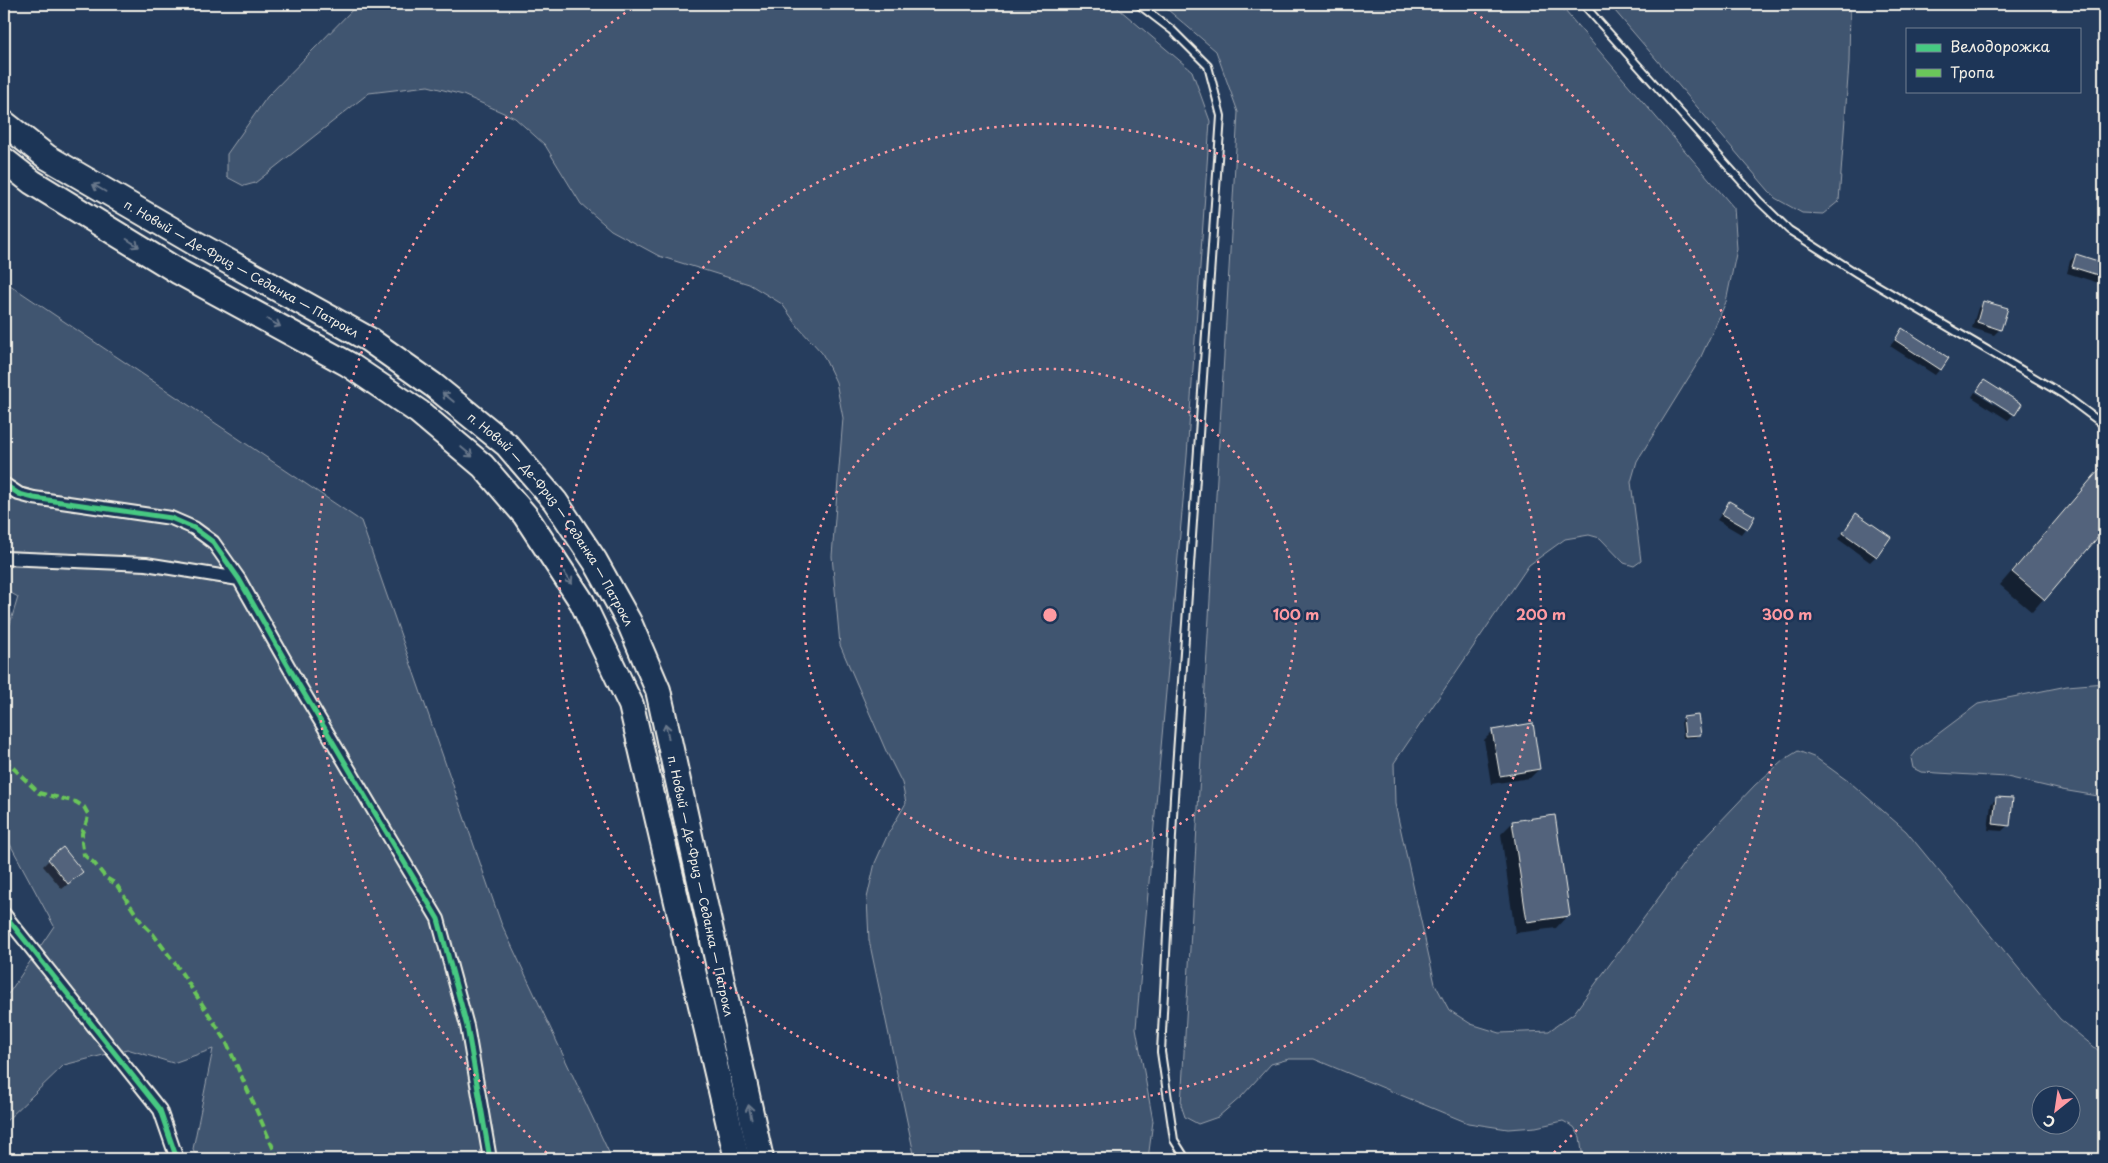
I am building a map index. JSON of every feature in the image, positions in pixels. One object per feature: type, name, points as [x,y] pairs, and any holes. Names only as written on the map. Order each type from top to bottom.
[{"type":"highway","name":"п. Новый — Де-Фриз — Седанка — Патрокл","points":[[4,123],[46,157],[194,243],[368,339],[433,385],[507,445],[554,501],[595,561],[629,622],[658,690],[761,1159]]},
{"type":"highway","name":"п. Новый — Де-Фриз — Седанка — Патрокл","points":[[4,160],[32,182],[171,267],[348,364],[419,412],[483,466],[525,515],[582,602],[631,704],[737,1159]]},
{"type":"street","points":[[4,484],[19,494],[34,498],[171,518],[194,528],[213,542],[239,579],[304,694],[438,919],[467,1026],[490,1159]]},
{"type":"street","points":[[4,558],[146,564],[239,579]]},
{"type":"street","points":[[4,914],[160,1110],[177,1159]]},
{"type":"lane","points":[[1138,4],[1172,30],[1208,66],[1221,116],[1174,787],[1161,1052],[1174,1140],[1186,1159]]},
{"type":"lane","points":[[1583,4],[1759,201],[1789,230],[1858,274],[2064,395],[2104,425]]},
{"type":"shaded area","points":[[358,4],[1113,4],[1192,71],[1210,121],[1187,456],[1136,1028],[1153,1121],[1148,1159],[915,1159],[869,940],[867,898],[875,863],[888,834],[906,803],[902,783],[840,645],[832,556],[843,418],[836,382],[822,353],[800,329],[782,304],[749,284],[659,256],[611,230],[581,204],[545,145],[515,118],[463,95],[428,86],[369,93],[255,183],[244,186],[227,177],[227,154],[267,97]]},
{"type":"shaded area","points":[[1161,4],[1559,4],[1734,208],[1737,249],[1726,302],[1699,361],[1637,461],[1631,482],[1641,561],[1634,566],[1624,563],[1600,538],[1589,535],[1565,539],[1529,565],[1394,763],[1395,804],[1435,984],[1449,1010],[1471,1024],[1500,1033],[1549,1031],[1574,1013],[1696,847],[1755,785],[1785,759],[1798,751],[1816,758],[1852,784],[1906,831],[2060,1019],[2104,1055],[2104,1159],[1588,1159],[1582,1152],[1580,1137],[1574,1127],[1563,1121],[1536,1127],[1508,1129],[1468,1123],[1314,1059],[1289,1059],[1271,1064],[1242,1096],[1218,1117],[1198,1124],[1185,1117],[1181,1105],[1238,112],[1216,51]]},
{"type":"shaded area","points":[[1609,4],[1850,4],[1849,63],[1839,201],[1823,214],[1802,213],[1775,198]]},
{"type":"shaded area","points":[[4,281],[361,521],[501,923],[612,1159],[198,1159],[193,1149],[213,1049],[173,1063],[127,1049],[64,1065],[4,1123],[4,995],[9,993],[54,926],[4,833],[4,644],[18,597],[4,589]]},
{"type":"shaded area","points":[[2104,683],[2104,797],[2062,790],[2007,777],[1921,772],[1913,768],[1911,758],[1918,749],[1978,704],[2067,686]]},
{"type":"building","points":[[2076,254],[2104,263],[2104,277],[2072,267]]},
{"type":"building","points":[[1983,301],[2008,308],[2001,330],[1977,322]]},
{"type":"building","points":[[1902,328],[1949,358],[1941,370],[1895,340]]},
{"type":"building","points":[[1984,380],[2022,404],[2015,415],[1977,391]]},
{"type":"building","points":[[2104,464],[2104,530],[2045,600],[2012,572]]},
{"type":"building","points":[[1729,501],[1755,516],[1748,529],[1722,514]]},
{"type":"building","points":[[1856,513],[1891,537],[1877,557],[1843,533]]},
{"type":"building","points":[[1698,715],[1701,735],[1685,736],[1683,717]]},
{"type":"building","points":[[1533,723],[1540,769],[1500,776],[1492,730]]},
{"type":"building","points":[[1996,797],[2013,798],[2010,826],[1993,824]]},
{"type":"building","points":[[1555,815],[1570,916],[1527,922],[1512,821]]},
{"type":"building","points":[[63,847],[83,872],[68,884],[48,859]]},
{"type":"marked path","points":[[4,759],[39,793],[76,802],[84,807],[88,814],[82,833],[84,855],[94,863],[106,878],[116,884],[142,923],[153,934],[177,966],[225,1039],[278,1159]]},
{"type":"cycle path","points":[[4,484],[19,494],[34,498],[171,518],[194,528],[213,542],[239,579],[299,685],[438,919],[467,1026],[490,1159]]},
{"type":"cycle path","points":[[4,914],[160,1110],[177,1159]]}]
